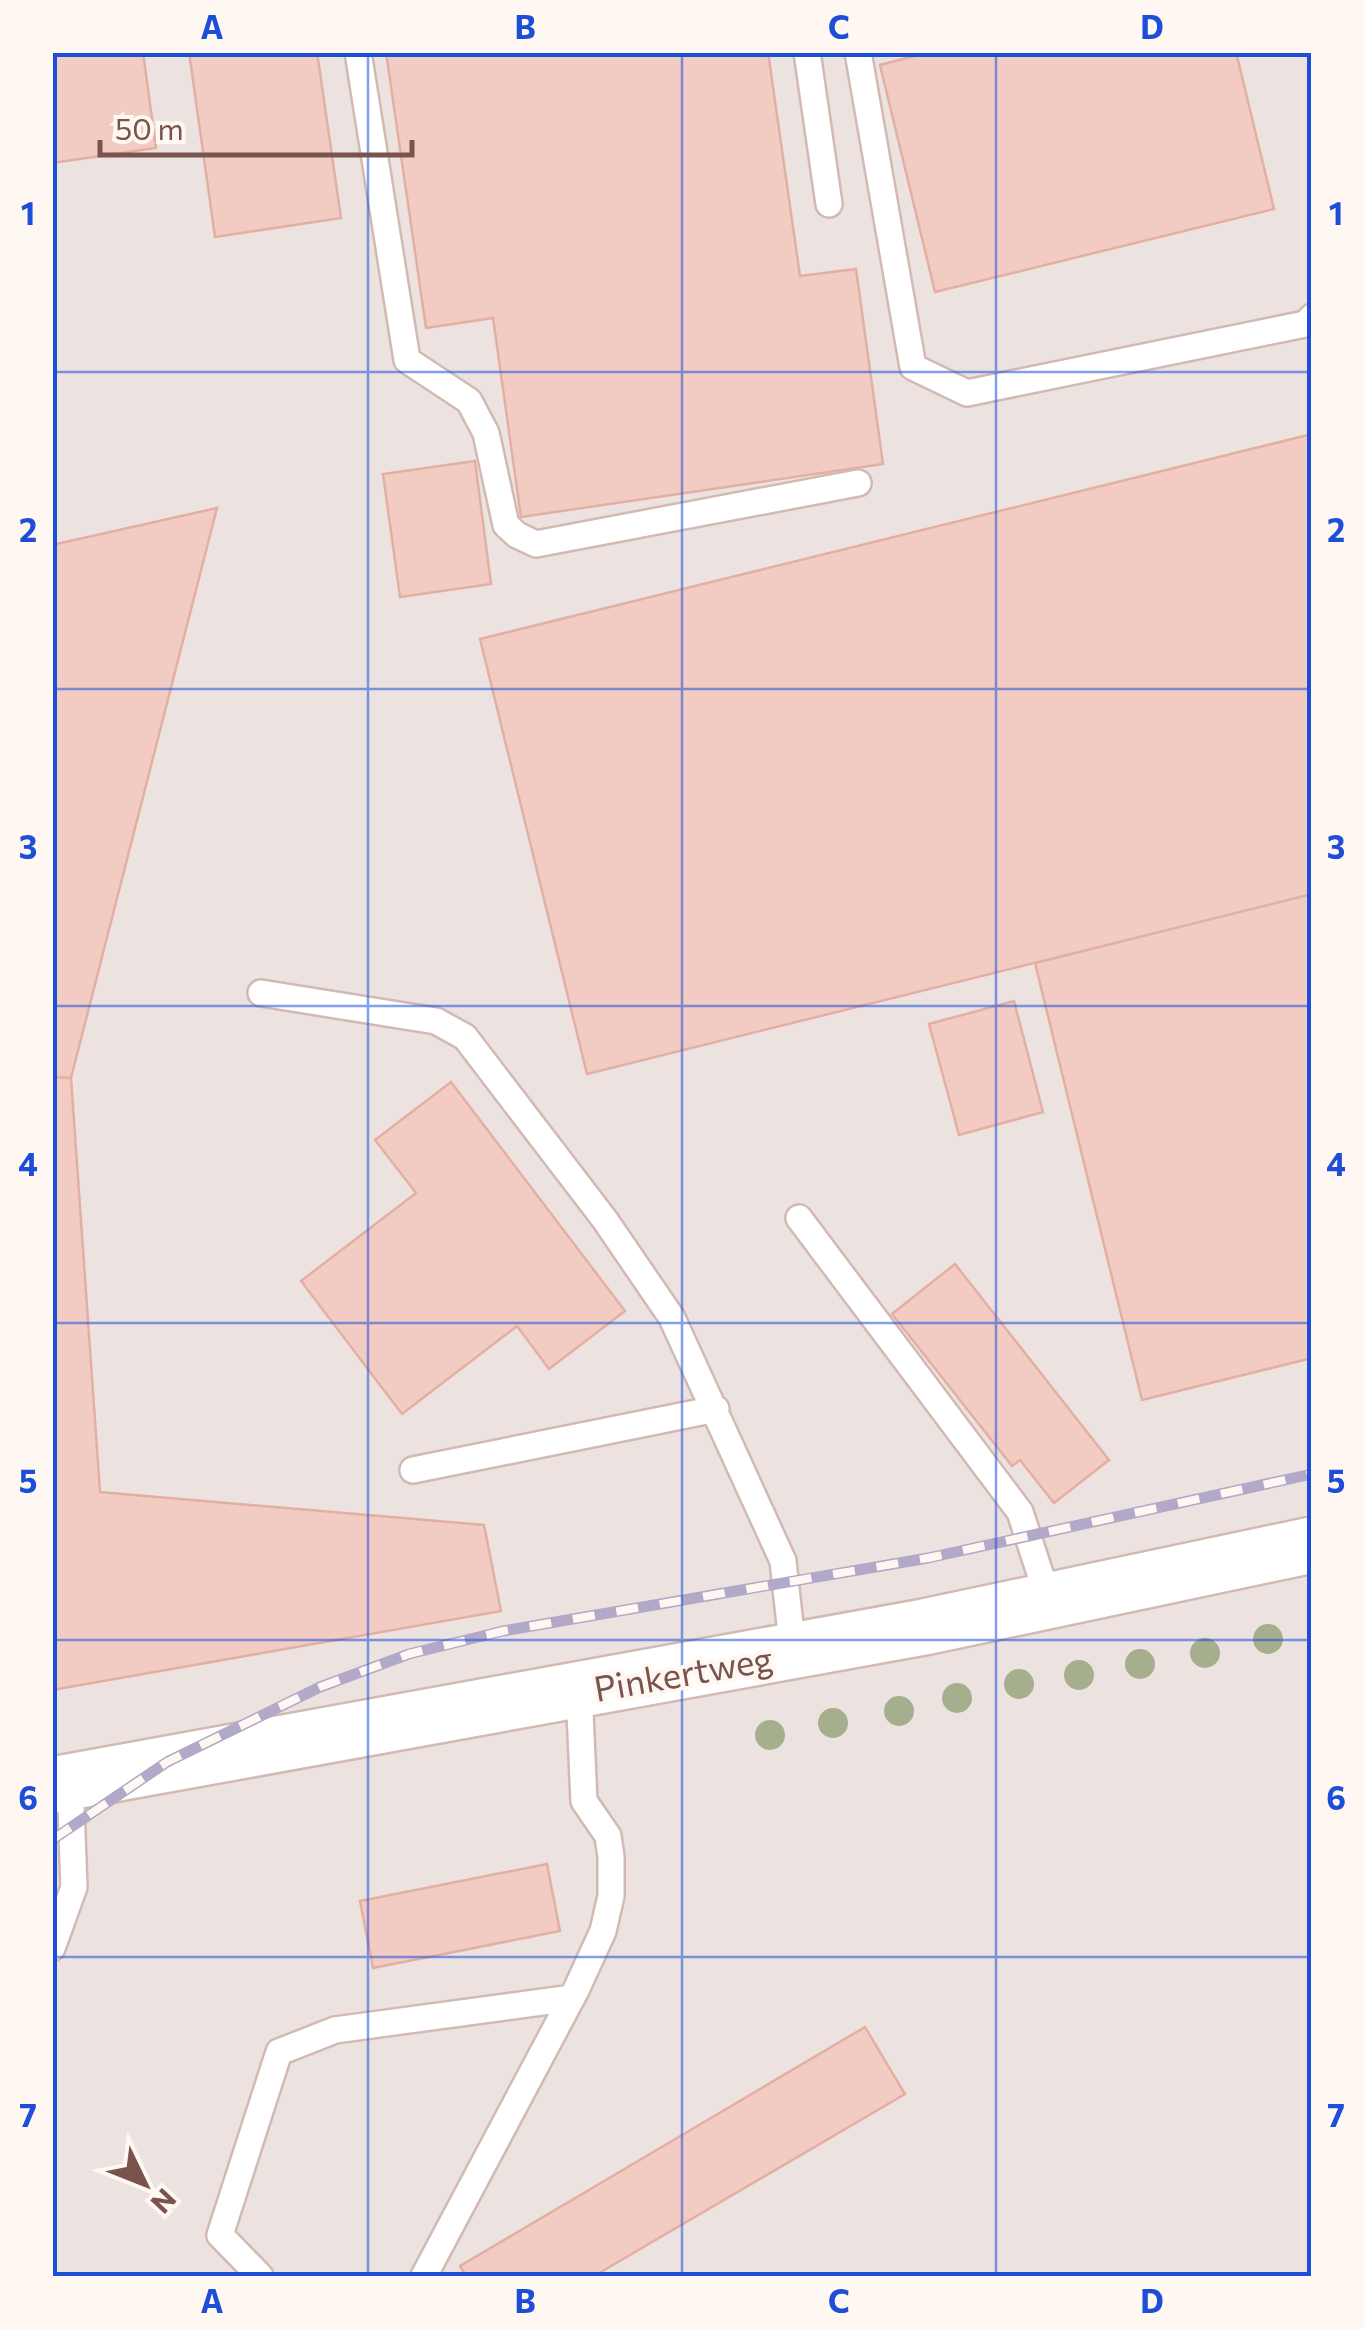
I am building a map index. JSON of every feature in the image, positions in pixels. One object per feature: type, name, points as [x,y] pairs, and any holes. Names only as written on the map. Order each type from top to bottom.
[{"type":"street","name":"Pinkertweg","points":[[61,1784],[793,1652],[1312,1545]]},
{"type":"lane","points":[[358,52],[407,360],[469,401],[486,434],[506,524],[517,535],[536,544],[858,483]]},
{"type":"lane","points":[[806,52],[830,204]]},
{"type":"lane","points":[[858,52],[913,367],[967,393],[1305,324],[1312,317]]},
{"type":"lane","points":[[261,993],[436,1021],[464,1036],[605,1220],[672,1318],[783,1562],[793,1652]]},
{"type":"lane","points":[[799,1218],[1020,1512],[1049,1601]]},
{"type":"lane","points":[[414,1470],[716,1409]]},
{"type":"lane","points":[[431,2274],[603,1931],[611,1896],[608,1836],[584,1801],[579,1691]]},
{"type":"lane","points":[[52,1948],[74,1887],[61,1784]]},
{"type":"lane","points":[[260,2276],[220,2235],[280,2052],[334,2030],[572,1998]]},
{"type":"shaded area","points":[[53,53],[1311,53],[1311,2276],[53,2276]]},
{"type":"building","points":[[52,52],[143,52],[156,148],[52,163]]},
{"type":"building","points":[[189,52],[317,52],[341,218],[215,237]]},
{"type":"building","points":[[386,52],[768,52],[800,276],[856,269],[883,464],[521,517],[493,318],[426,328]]},
{"type":"building","points":[[930,52],[1236,52],[1274,209],[935,292],[880,65]]},
{"type":"building","points":[[1312,434],[1312,894],[587,1074],[480,639]]},
{"type":"building","points":[[475,461],[491,584],[400,597],[383,474]]},
{"type":"building","points":[[217,508],[71,1078],[52,1077],[52,545]]},
{"type":"building","points":[[1312,894],[1312,1358],[1142,1400],[1035,963]]},
{"type":"building","points":[[1014,1001],[1043,1112],[959,1135],[929,1024]]},
{"type":"building","points":[[52,1077],[71,1078],[100,1492],[484,1525],[501,1611],[52,1690]]},
{"type":"building","points":[[451,1082],[625,1311],[549,1369],[517,1326],[402,1414],[301,1281],[416,1193],[375,1140]]},
{"type":"building","points":[[955,1264],[1109,1460],[1054,1503],[1020,1460],[1012,1466],[892,1314]]},
{"type":"building","points":[[547,1864],[560,1931],[373,1968],[360,1901]]},
{"type":"building","points":[[865,2027],[905,2094],[594,2276],[466,2276],[460,2266]]},
{"type":"railway","points":[[52,1840],[167,1762],[320,1687],[409,1654],[503,1631],[928,1558],[1312,1474]]}]
